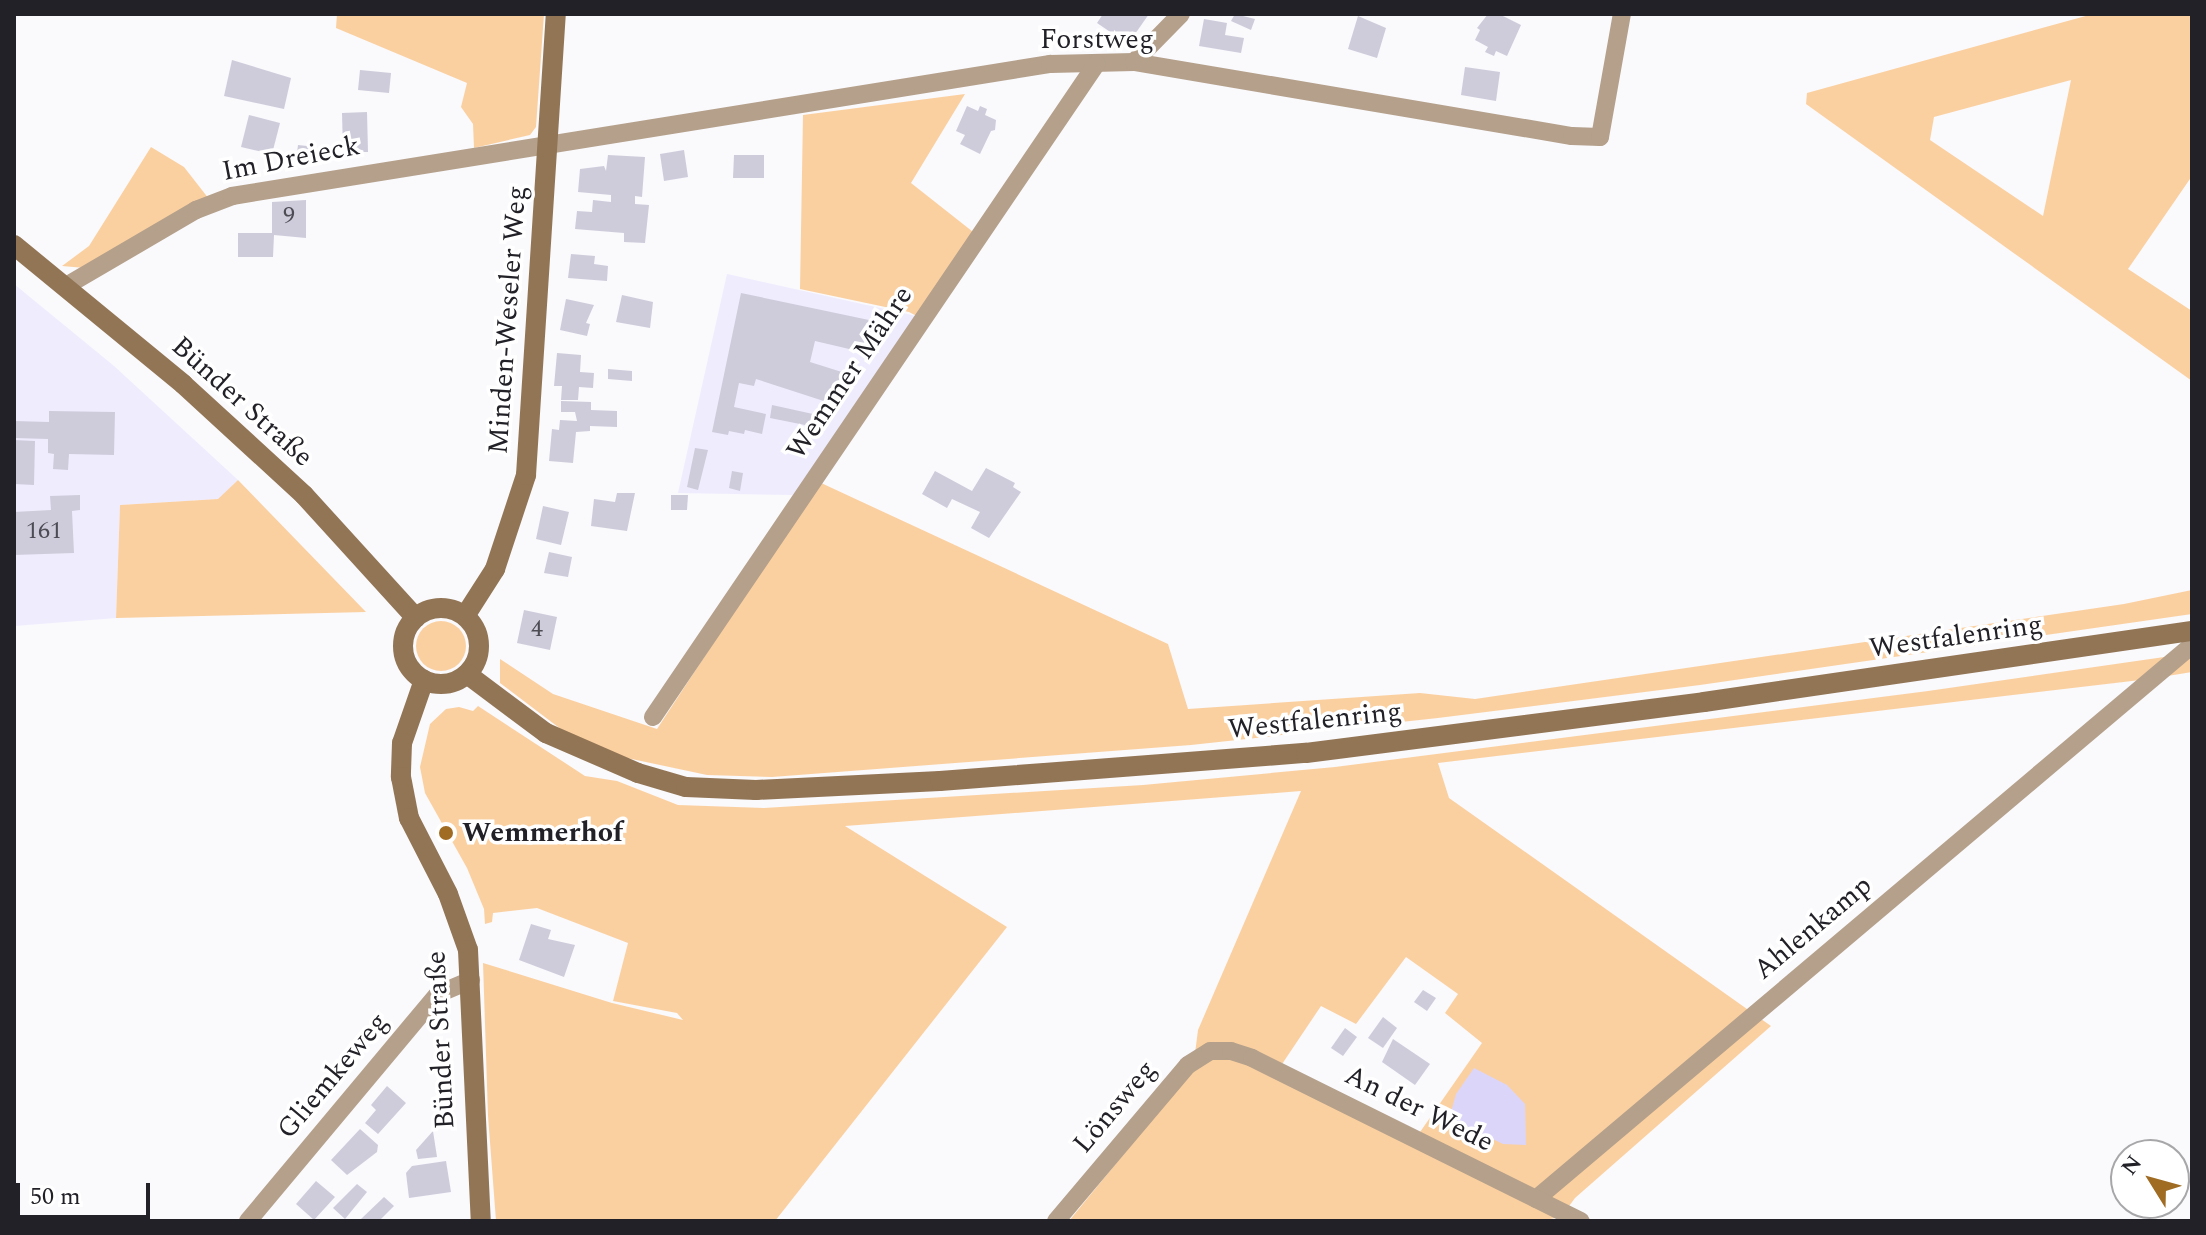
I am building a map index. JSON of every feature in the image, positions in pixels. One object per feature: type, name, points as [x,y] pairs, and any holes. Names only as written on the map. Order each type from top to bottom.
[{"type":"main road","name":"Minden-Weseler Weg","points":[[465,616],[495,569],[526,475],[556,14]]},
{"type":"main road","name":"Bünder Straße","points":[[14,245],[183,384],[304,495],[416,618]]},
{"type":"main road","points":[[435,608],[456,611],[465,616],[473,625],[479,645],[474,666],[467,674],[451,683],[424,680],[414,673],[403,651],[408,627],[416,618],[435,608]]},
{"type":"main road","name":"Westfalenring","points":[[467,674],[546,733],[638,773],[686,787],[756,790],[940,781],[1306,753],[1704,702],[2192,631]]},
{"type":"main road","name":"Bünder Straße","points":[[424,680],[402,743],[403,797],[409,818],[448,894],[468,950],[481,1221]]},
{"type":"street","points":[[1134,62],[1181,14]]},
{"type":"street","name":"Forstweg","points":[[546,145],[1050,64],[1134,62],[1572,136],[1600,137],[1622,14]]},
{"type":"street","name":"Wemmer Mähre","points":[[653,717],[1097,63]]},
{"type":"street","name":"Im Dreieck","points":[[66,286],[196,210],[232,196],[546,145]]},
{"type":"street","name":"Ahlenkamp","points":[[1536,1199],[2192,645]]},
{"type":"street","name":"Gliemkeweg","points":[[248,1221],[438,994],[471,980]]},
{"type":"street","name":"Lönsweg","points":[[1056,1221],[1188,1065],[1210,1051],[1231,1051]]},
{"type":"street","name":"An der Wede","points":[[1231,1051],[1581,1221]]},
{"type":"shaded area","points":[[337,14],[544,14],[536,127],[530,135],[474,148],[473,124],[461,107],[467,83],[336,28]]},
{"type":"shaded area","points":[[2093,14],[2192,15],[2192,176],[2128,269],[2192,311],[2192,381],[1806,104],[1807,93]],"holes":[[[2071,80],[2043,216],[1930,140],[1934,117]]]},
{"type":"shaded area","points":[[965,94],[911,183],[982,239],[926,321],[909,312],[800,289],[803,115]]},
{"type":"shaded area","points":[[151,147],[184,167],[209,199],[85,268],[62,266],[89,246]]},
{"type":"shaded area","points":[[727,274],[916,316],[793,495],[678,493]]},
{"type":"shaded area","points":[[14,284],[114,366],[238,480],[219,499],[120,505],[116,618],[14,626]]},
{"type":"shaded area","points":[[238,480],[366,612],[116,618],[120,505],[218,499]]},
{"type":"shaded area","points":[[819,482],[1168,644],[1188,709],[1420,693],[1475,699],[2124,604],[2192,590],[2192,614],[1700,685],[1438,718],[1191,745],[772,777],[707,775],[627,758],[566,733],[500,683],[500,659],[553,694],[657,729]]},
{"type":"shaded area","points":[[431,622],[451,622],[465,636],[465,656],[451,670],[431,670],[417,656],[417,636]]},
{"type":"shaded area","points":[[2192,653],[2192,672],[2149,679],[1438,763],[1449,798],[1771,1026],[1575,1198],[1561,1217],[1539,1221],[1069,1221],[1193,1069],[1198,1030],[1301,791],[845,826],[1007,927],[775,1221],[496,1221],[488,1116],[483,963],[612,1003],[683,1020],[677,1013],[613,1001],[628,943],[537,908],[493,913],[492,922],[485,924],[484,909],[467,868],[425,793],[420,767],[430,724],[446,709],[459,707],[473,711],[478,706],[585,776],[617,781],[678,805],[764,808],[1143,785],[1335,767],[1928,691]],"holes":[[[1406,957],[1458,994],[1445,1013],[1482,1043],[1411,1145],[1274,1076],[1321,1006],[1356,1024]]]},
{"type":"shaded area","points":[[1474,1068],[1507,1085],[1525,1104],[1526,1145],[1503,1144],[1455,1121],[1451,1112],[1456,1094]]},
{"type":"building","points":[[1103,14],[1149,14],[1128,44],[1097,23]]},
{"type":"building","points":[[1235,14],[1255,19],[1251,30],[1231,21]]},
{"type":"building","points":[[1488,14],[1499,14],[1521,25],[1507,56],[1496,51],[1494,56],[1485,52],[1488,47],[1475,40],[1480,30],[1477,28]]},
{"type":"building","points":[[1358,16],[1386,28],[1377,58],[1348,49]]},
{"type":"building","points":[[1204,19],[1227,23],[1225,35],[1244,38],[1241,53],[1199,46]]},
{"type":"building","points":[[232,60],[291,78],[284,109],[224,96]]},
{"type":"building","points":[[1465,67],[1500,72],[1496,101],[1461,95]]},
{"type":"building","points":[[360,70],[391,73],[389,93],[358,90]]},
{"type":"building","points":[[967,106],[978,111],[980,106],[987,109],[985,115],[996,120],[995,130],[991,131],[980,154],[960,144],[965,135],[956,131]]},
{"type":"building","points":[[367,112],[368,152],[343,152],[342,113]]},
{"type":"building","points":[[249,115],[280,123],[272,154],[241,147]]},
{"type":"building","points":[[298,145],[316,147],[314,164],[296,161]]},
{"type":"building","points":[[684,150],[688,177],[664,181],[660,154]]},
{"type":"building","points":[[608,155],[645,157],[642,197],[635,196],[635,204],[649,205],[645,243],[624,242],[624,233],[575,229],[577,211],[592,212],[593,200],[611,202],[611,195],[578,192],[580,169],[604,166],[606,171]]},
{"type":"building","points":[[734,155],[764,155],[764,178],[733,178]]},
{"type":"building","points":[[306,200],[306,238],[274,235],[273,257],[238,257],[238,233],[272,233],[272,202]]},
{"type":"building","points":[[571,254],[595,256],[594,264],[608,266],[607,281],[568,278]]},
{"type":"building","points":[[741,293],[869,320],[862,352],[815,341],[810,362],[845,373],[836,405],[756,379],[754,386],[739,383],[734,407],[766,414],[762,434],[745,430],[744,434],[729,431],[728,435],[712,432]]},
{"type":"building","points":[[622,295],[653,302],[650,328],[616,322]]},
{"type":"building","points":[[566,299],[594,305],[586,323],[590,324],[587,336],[560,330]]},
{"type":"building","points":[[557,353],[581,355],[580,372],[594,373],[593,388],[579,387],[578,400],[561,400],[562,386],[554,386]]},
{"type":"building","points":[[608,369],[632,371],[632,381],[608,379]]},
{"type":"building","points":[[561,401],[591,402],[591,410],[617,411],[617,427],[590,426],[590,431],[576,432],[573,463],[549,461],[552,429],[559,430],[560,420],[577,421],[575,412],[561,412]]},
{"type":"building","points":[[772,405],[813,414],[810,426],[770,418]]},
{"type":"building","points":[[49,411],[115,412],[114,455],[69,454],[68,470],[53,469],[54,454],[48,453],[48,439],[14,438],[14,421],[49,422]]},
{"type":"building","points":[[14,440],[35,441],[34,485],[14,484]]},
{"type":"building","points":[[695,448],[708,450],[698,490],[687,487]]},
{"type":"building","points":[[986,468],[1015,483],[1013,487],[1021,492],[989,538],[971,528],[980,512],[952,499],[947,508],[922,494],[935,471],[972,491]]},
{"type":"building","points":[[732,471],[743,473],[740,491],[729,488]]},
{"type":"building","points":[[617,493],[635,493],[627,531],[591,526],[594,499],[615,502]]},
{"type":"building","points":[[80,495],[80,510],[72,511],[74,553],[14,555],[14,512],[51,510],[50,496]]},
{"type":"building","points":[[671,495],[688,495],[687,510],[671,510]]},
{"type":"building","points":[[543,506],[569,512],[561,545],[536,539]]},
{"type":"building","points":[[549,552],[572,557],[568,577],[544,573]]},
{"type":"building","points":[[524,610],[557,617],[550,650],[517,643]]},
{"type":"building","points":[[531,924],[551,930],[548,939],[575,945],[564,977],[519,960]]},
{"type":"building","points":[[1423,990],[1436,998],[1427,1011],[1414,1002]]},
{"type":"building","points":[[1383,1017],[1397,1028],[1383,1048],[1368,1038]]},
{"type":"building","points":[[1345,1028],[1357,1037],[1343,1056],[1331,1048]]},
{"type":"building","points":[[1393,1039],[1430,1064],[1415,1085],[1382,1062]]},
{"type":"building","points":[[387,1086],[406,1103],[378,1134],[365,1123],[376,1110],[371,1105]]},
{"type":"building","points":[[360,1129],[378,1145],[377,1152],[347,1175],[331,1160]]},
{"type":"building","points":[[433,1131],[437,1157],[418,1159],[416,1150]]},
{"type":"building","points":[[446,1161],[451,1192],[409,1198],[406,1173],[412,1166]]},
{"type":"building","points":[[316,1181],[335,1197],[314,1220],[296,1204]]},
{"type":"building","points":[[357,1184],[367,1192],[345,1219],[333,1208]]},
{"type":"building","points":[[384,1197],[394,1206],[379,1221],[363,1221],[361,1219]]},
{"type":"place","name":"Wemmerhof","points":[[446,833]]}]
